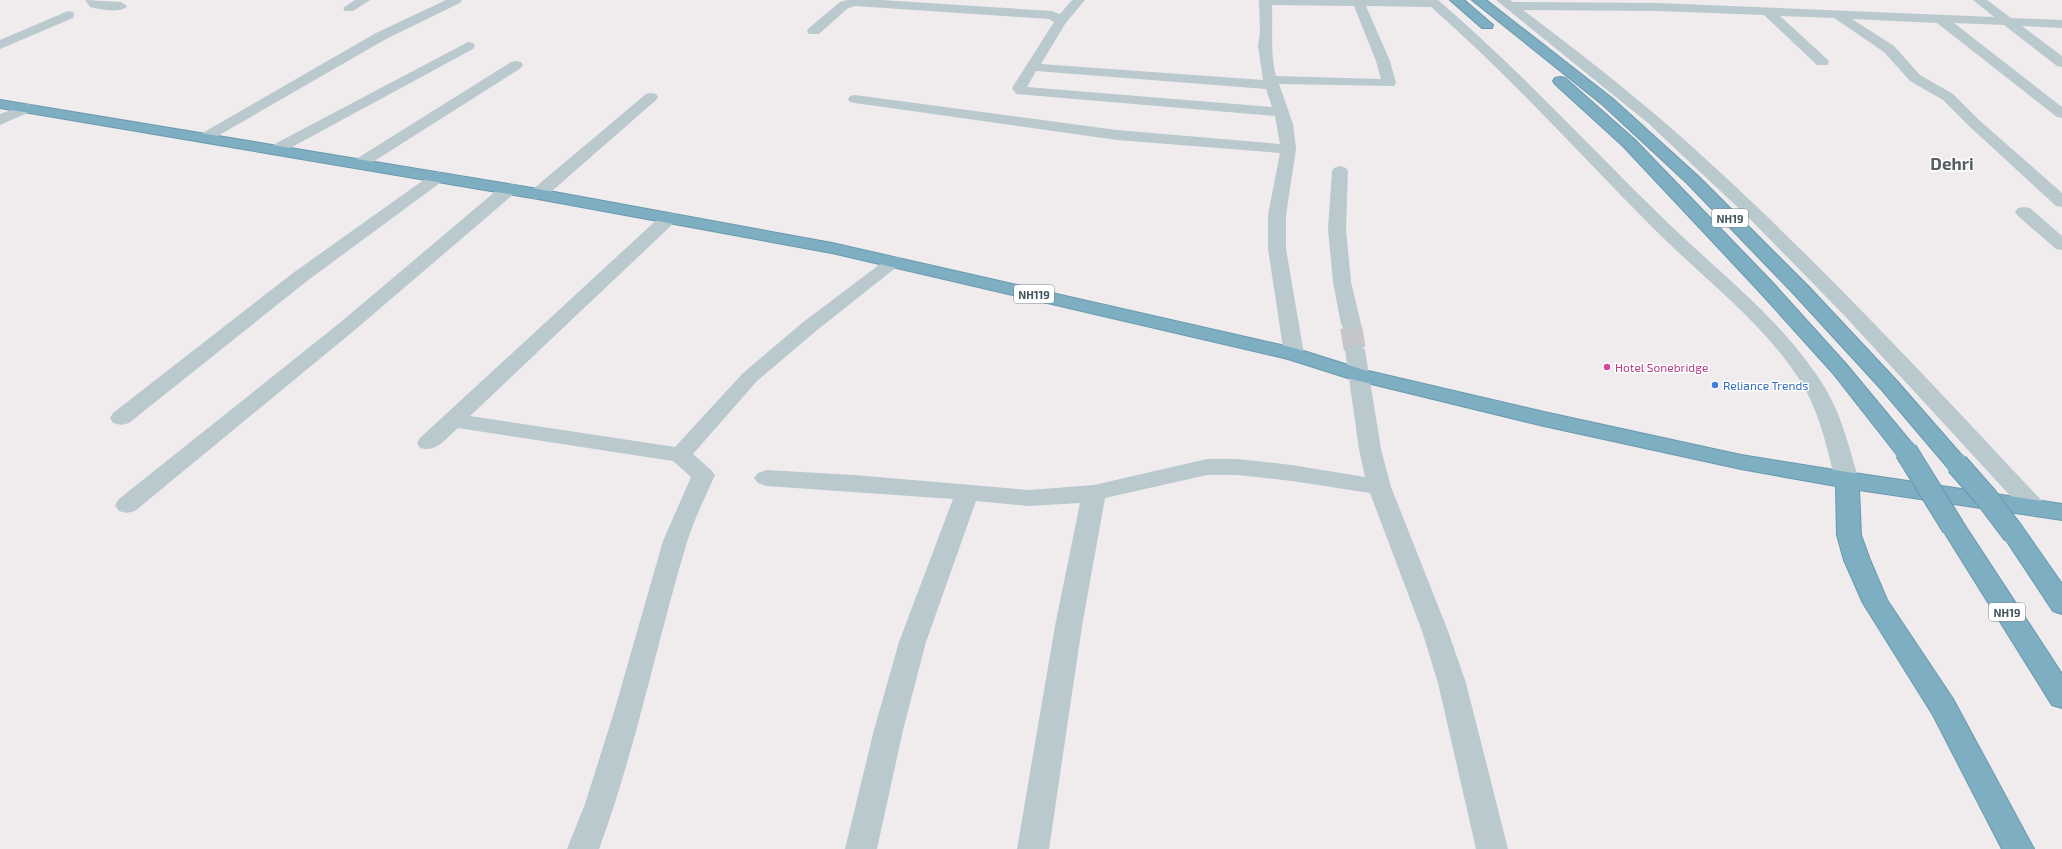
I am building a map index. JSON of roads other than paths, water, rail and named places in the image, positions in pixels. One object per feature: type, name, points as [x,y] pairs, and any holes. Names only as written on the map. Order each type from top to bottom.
[{"type":"highway","name":"NH19","points":[[1456,0],[1566,86],[1629,143],[1765,286],[1823,350],[1906,451],[2062,697]]},
{"type":"highway","name":"NH19","points":[[1478,0],[1608,102],[1693,180],[1806,296],[1889,385],[1986,497],[2014,534],[2062,604]]},
{"type":"highway","name":"NH119","points":[[0,104],[538,194],[832,248],[1294,354],[1356,363],[1551,421],[1741,462],[1847,480],[2062,512]]},
{"type":"highway","points":[[1847,480],[1849,535],[1856,560],[1876,603],[1947,714],[2018,849]]},
{"type":"street","points":[[91,0],[94,4],[121,6]]},
{"type":"street","points":[[349,8],[364,0]]},
{"type":"street","points":[[204,138],[381,36],[456,0]]},
{"type":"street","points":[[1015,105],[1019,88],[1060,22],[1079,0]]},
{"type":"street","points":[[1294,354],[1277,249],[1277,215],[1288,149],[1281,112],[1268,74],[1265,46],[1267,32],[1265,0],[1432,1],[1514,75],[1663,228],[1740,298],[1791,351],[1813,383],[1824,405],[1847,480]]},
{"type":"street","points":[[1796,0],[1811,13]]},
{"type":"street","points":[[1979,0],[2062,63]]},
{"type":"street","points":[[1032,67],[1271,82],[1389,83],[1383,61],[1358,1]]},
{"type":"street","points":[[814,31],[844,5],[855,2],[1039,14],[1056,17],[1060,22]]},
{"type":"street","points":[[1506,3],[1767,11],[2062,24]]},
{"type":"street","points":[[1506,3],[1592,69],[1653,121],[1758,218],[1934,398],[2035,508]]},
{"type":"street","points":[[1877,4],[1894,17]]},
{"type":"street","points":[[1767,11],[1822,62]]},
{"type":"street","points":[[1836,14],[1889,49],[1922,84],[1948,97],[1979,128],[2056,191],[2062,202]]},
{"type":"street","points":[[0,45],[68,15]]},
{"type":"street","points":[[1940,19],[2062,114]]},
{"type":"street","points":[[275,150],[468,46]]},
{"type":"street","points":[[359,164],[516,65]]},
{"type":"street","points":[[538,194],[651,97]]},
{"type":"street","points":[[855,99],[1281,112]]},
{"type":"street","points":[[1015,105],[1117,135],[1288,149]]},
{"type":"street","points":[[0,120],[27,108]]},
{"type":"street","points":[[1340,171],[1337,229],[1342,282],[1351,324]]},
{"type":"street","points":[[121,418],[300,277],[438,177]]},
{"type":"street","points":[[127,505],[349,325],[509,189]]},
{"type":"street","points":[[2024,212],[2062,245]]},
{"type":"street","points":[[428,443],[669,218]]},
{"type":"street","points":[[680,455],[750,377],[810,327],[894,262]]},
{"type":"street","points":[[1356,363],[1370,449],[1379,487],[1398,532],[1438,638],[1452,683],[1492,849]]},
{"type":"street","points":[[453,420],[680,455],[703,474],[675,541],[628,712],[600,804],[583,849]]},
{"type":"street","points":[[766,478],[854,483],[1029,498],[1061,497],[1094,493],[1207,467],[1237,467],[1292,473],[1379,487]]},
{"type":"street","points":[[861,849],[884,749],[922,614],[944,551],[959,517],[967,493]]},
{"type":"street","points":[[1033,849],[1059,680],[1076,581],[1094,493]]},
{"type":"tunnel","points":[[1351,324],[1352,328]]},
{"type":"tunnel","points":[[1351,327],[1355,350]]},
{"type":"place","name":"Hotel Sonebridge","points":[[1607,367]]},
{"type":"place","name":"Reliance Trends","points":[[1715,385]]},
{"type":"district","name":"Dehri","points":[[1952,163]]}]
